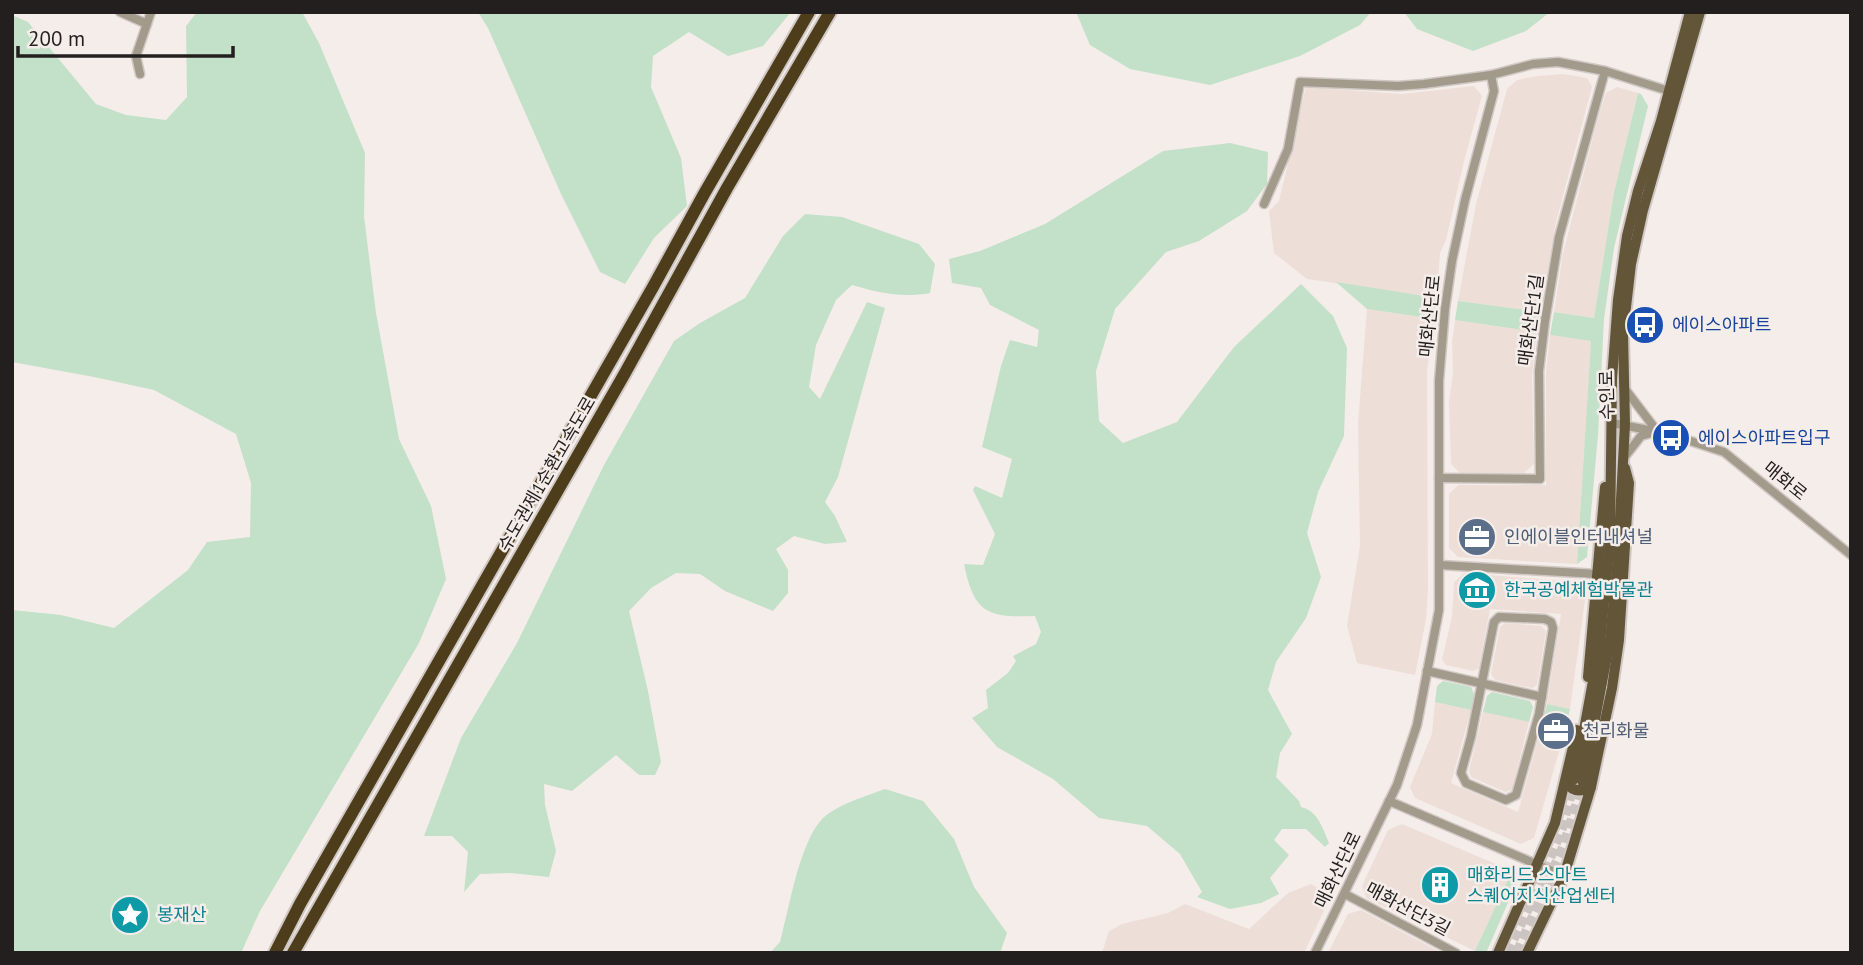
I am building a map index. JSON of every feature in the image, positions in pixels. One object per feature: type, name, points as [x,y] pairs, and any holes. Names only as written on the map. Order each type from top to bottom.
[{"type":"highway","name":"수도권제1순환고속도로","points":[[275,953],[300,904],[809,12]]},
{"type":"highway","name":"수도권제1순환고속도로","points":[[293,953],[625,373],[727,188],[830,12]]},
{"type":"main road","name":"수인로","points":[[1579,783],[1610,640],[1617,460],[1612,423],[1614,337],[1627,236],[1690,12]]},
{"type":"main road","name":"수인로","points":[[1617,460],[1625,424],[1623,333],[1631,264],[1643,210],[1700,12]]},
{"type":"main road","points":[[1527,953],[1564,876],[1579,783],[1606,480],[1617,460]]},
{"type":"main road","points":[[1498,953],[1555,823],[1579,783]]},
{"type":"street","points":[[120,12],[147,24]]},
{"type":"street","points":[[140,74],[136,56],[151,12]]},
{"type":"street","points":[[1264,204],[1288,149],[1300,82],[1424,85],[1491,75],[1533,64],[1558,62],[1605,71],[1669,91]]},
{"type":"street","name":"매화산단1길","points":[[1439,478],[1540,479],[1539,371],[1545,321],[1559,237],[1605,71]]},
{"type":"street","name":"매화산단로","points":[[1315,953],[1405,765],[1417,725],[1439,610],[1439,381],[1445,309],[1465,200],[1494,91],[1491,75]]},
{"type":"street","points":[[1617,460],[1641,436],[1657,431],[1624,387]]},
{"type":"street","name":"매화로","points":[[1612,423],[1657,431],[1724,452],[1851,555]]},
{"type":"street","points":[[1440,565],[1597,574]]},
{"type":"street","points":[[1496,618],[1551,622],[1553,628],[1531,747],[1516,795],[1506,800],[1466,783],[1462,778],[1482,682],[1496,618]]},
{"type":"street","points":[[1427,671],[1542,696]]},
{"type":"street","points":[[1389,800],[1564,876]]},
{"type":"street","name":"매화산단3길","points":[[1345,894],[1456,953]]},
{"type":"shaded area","points":[[1563,74],[1587,78],[1592,87],[1556,222],[1540,312],[1458,301],[1476,204],[1507,89],[1517,80]]},
{"type":"shaded area","points":[[1474,86],[1482,96],[1446,240],[1440,253],[1437,298],[1307,279],[1274,253],[1269,211],[1279,201],[1306,87],[1402,94]]},
{"type":"shaded area","points":[[1617,87],[1638,93],[1614,192],[1594,318],[1554,312],[1563,253],[1599,114],[1606,93]]},
{"type":"shaded area","points":[[1367,309],[1434,319],[1427,372],[1428,591],[1426,619],[1415,675],[1357,663],[1347,626],[1360,546],[1358,423]]},
{"type":"shaded area","points":[[1455,320],[1537,332],[1532,375],[1534,464],[1524,473],[1460,473],[1451,464],[1449,402]]},
{"type":"shaded area","points":[[1550,335],[1591,341],[1577,564],[1458,557],[1449,548],[1449,494],[1458,485],[1546,485],[1546,372]]},
{"type":"shaded area","points":[[1464,573],[1576,582],[1586,593],[1570,709],[1547,704],[1561,614],[1490,609],[1479,668],[1473,671],[1446,665],[1442,659],[1452,617],[1454,582]]},
{"type":"shaded area","points":[[1505,623],[1541,626],[1546,631],[1537,685],[1532,688],[1495,680],[1491,674],[1500,627]]},
{"type":"shaded area","points":[[1435,702],[1471,710],[1451,783],[1518,812],[1542,725],[1565,731],[1534,838],[1521,844],[1415,798],[1410,787],[1432,734]]},
{"type":"shaded area","points":[[1483,712],[1529,722],[1512,790],[1505,792],[1471,777],[1469,771]]},
{"type":"shaded area","name":"매화리드 스마트 스퀘어지식산업센터","points":[[1402,824],[1512,871],[1475,951],[1366,898],[1362,886],[1388,830]]},
{"type":"shaded area","points":[[1311,884],[1331,896],[1304,953],[1102,953],[1109,931],[1122,924],[1168,913],[1185,904],[1249,929],[1288,893]]},
{"type":"shaded area","points":[[1361,910],[1442,953],[1328,953],[1348,914]]},
{"type":"green space","points":[[197,12],[302,12],[319,43],[365,153],[364,216],[376,313],[399,439],[431,506],[446,579],[419,643],[260,911],[241,953],[12,953],[12,610],[61,615],[114,628],[188,570],[207,542],[250,537],[251,483],[236,434],[154,390],[12,362],[12,15],[28,22],[96,104],[126,115],[166,120],[187,97],[186,26]]},
{"type":"green space","points":[[478,12],[791,12],[763,46],[728,56],[689,32],[653,56],[651,87],[681,158],[687,206],[654,238],[625,284],[600,272],[561,194],[488,28]]},
{"type":"green space","points":[[1076,12],[1371,12],[1360,25],[1300,56],[1210,85],[1130,69],[1090,45]]},
{"type":"green space","points":[[1404,12],[1550,12],[1526,31],[1473,51],[1417,29]]},
{"type":"green space","points":[[1638,93],[1648,106],[1614,248],[1604,319],[1598,435],[1587,557],[1577,564],[1591,341],[1550,335],[1554,312],[1594,318],[1614,192]]},
{"type":"green space","points":[[1230,143],[1268,152],[1267,184],[1247,211],[1199,241],[1166,252],[1115,309],[1096,371],[1099,421],[1123,443],[1177,422],[1234,347],[1301,284],[1333,316],[1347,348],[1344,436],[1318,492],[1307,533],[1321,577],[1306,618],[1276,662],[1268,690],[1292,734],[1280,753],[1276,777],[1299,801],[1301,807],[1312,812],[1329,843],[1325,847],[1306,829],[1282,829],[1274,840],[1289,855],[1270,878],[1279,894],[1261,903],[1230,909],[1197,897],[1202,892],[1180,854],[1147,826],[1099,818],[1053,779],[997,747],[972,718],[988,708],[986,690],[1008,673],[1016,661],[1013,656],[1036,644],[1041,632],[1035,616],[1005,616],[985,609],[978,603],[964,564],[983,565],[995,534],[973,490],[975,486],[1002,498],[1012,459],[982,447],[1001,366],[1010,340],[1037,347],[1039,330],[990,305],[981,288],[952,283],[949,259],[980,251],[1045,224],[1163,151]]},
{"type":"green space","points":[[805,214],[842,217],[919,244],[935,264],[930,293],[891,294],[852,285],[836,300],[816,345],[809,387],[820,399],[867,302],[885,308],[838,477],[825,502],[847,542],[825,544],[794,536],[776,549],[788,570],[788,593],[773,611],[725,591],[700,574],[676,573],[651,588],[629,611],[661,762],[655,775],[639,775],[616,755],[572,791],[544,784],[545,805],[556,851],[549,877],[511,873],[480,874],[464,892],[468,852],[452,836],[424,836],[461,738],[517,643],[604,465],[674,341],[745,298],[783,236]]},
{"type":"green space","points":[[1336,282],[1437,298],[1434,319],[1367,309]]},
{"type":"green space","points":[[1458,301],[1540,312],[1537,332],[1455,320]]},
{"type":"green space","points":[[1443,681],[1471,687],[1474,694],[1471,710],[1435,702],[1437,686]]},
{"type":"green space","points":[[1492,692],[1530,701],[1533,707],[1529,722],[1483,712],[1487,696]]},
{"type":"green space","points":[[1547,704],[1570,709],[1565,731],[1542,725]]},
{"type":"green space","points":[[885,789],[923,801],[954,839],[974,887],[1007,933],[1000,953],[770,953],[780,942],[801,860],[814,830],[822,819],[835,809]]},
{"type":"green space","points":[[1512,871],[1517,882],[1486,953],[1474,953]]},
{"type":"tunnel","points":[[1507,953],[1562,828],[1574,782]]},
{"type":"tunnel","points":[[1517,953],[1564,845],[1583,783]]},
{"type":"place","name":"에이스아파트","points":[[1645,325]]},
{"type":"place","name":"에이스아파트입구","points":[[1671,438]]},
{"type":"place","name":"인에이블인터내셔널","points":[[1477,537]]},
{"type":"place","name":"한국공예체험박물관","points":[[1477,590]]},
{"type":"place","name":"천리화물","points":[[1556,731]]},
{"type":"place","name":"매화리드 스마트 스퀘어지식산업센터","points":[[1440,885]]},
{"type":"place","name":"봉재산","points":[[130,915]]}]
